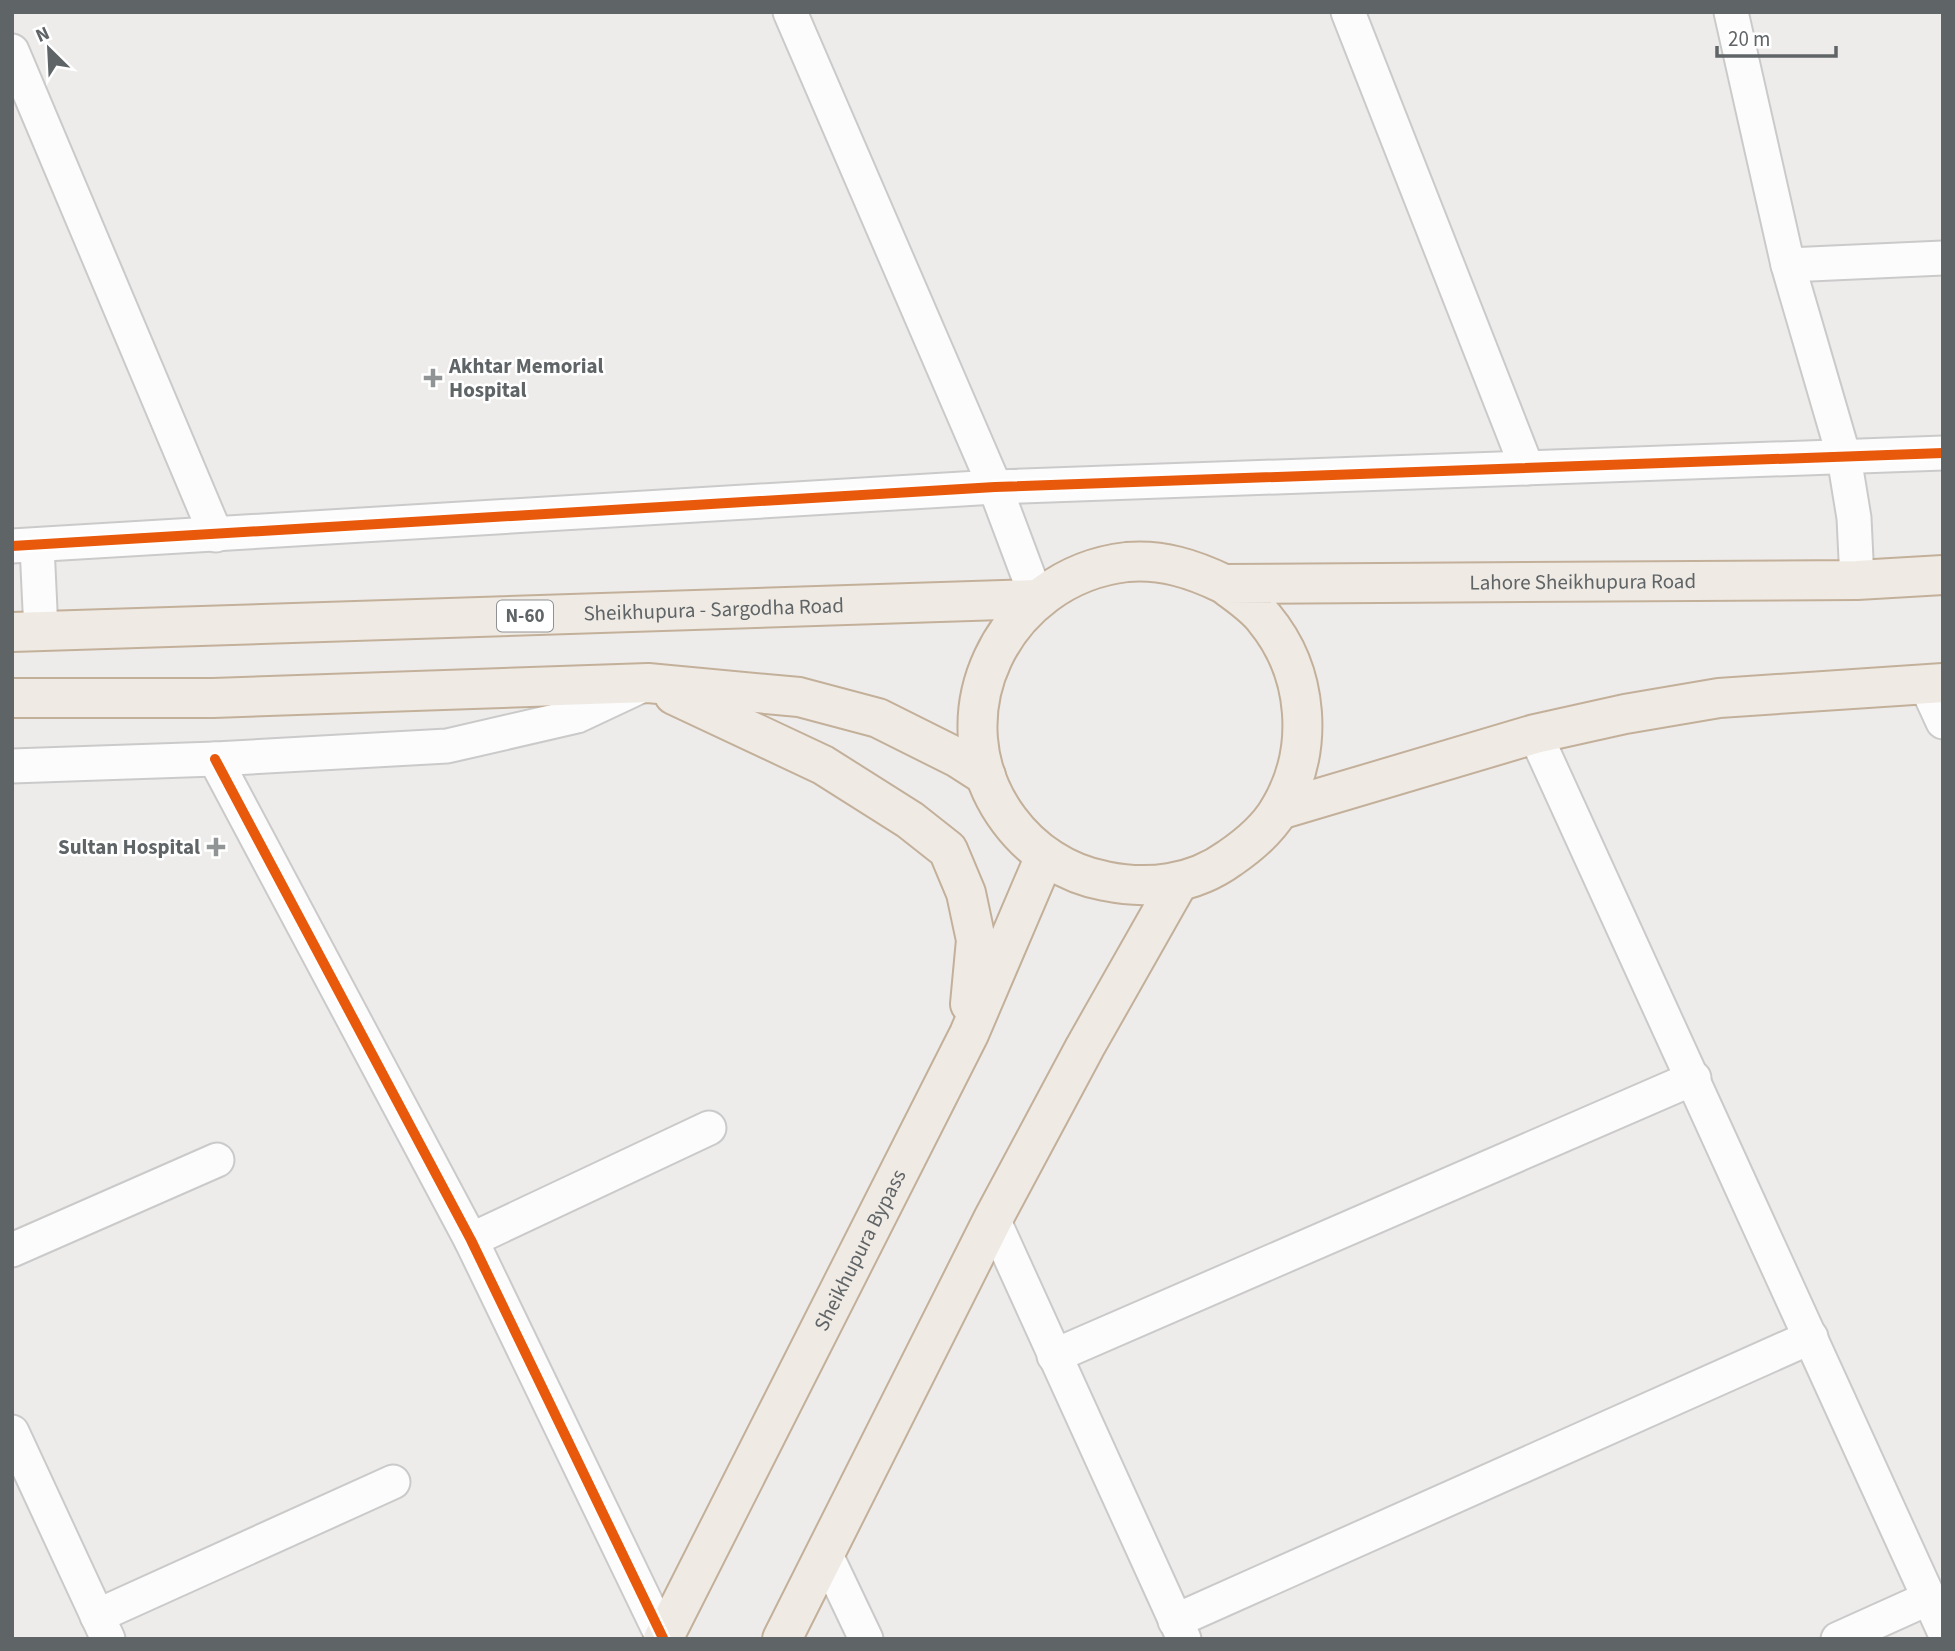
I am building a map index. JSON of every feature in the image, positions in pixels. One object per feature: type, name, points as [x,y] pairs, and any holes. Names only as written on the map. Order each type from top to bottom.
[{"type":"highway","points":[[1128,562],[1161,563],[1183,567],[1224,584],[1264,617],[1291,661],[1304,711],[1299,762],[1279,810],[1252,843],[1217,868],[1178,883],[1131,887],[1086,878],[1045,856],[1020,834],[1000,807],[986,776],[979,744],[978,712],[984,680],[996,650],[1014,622],[1037,599],[1065,580],[1095,568],[1128,562]]},
{"type":"highway","name":"Lahore Sheikhupura Road","points":[[1224,584],[1857,580],[1943,575]]},
{"type":"highway","name":"Sheikhupura - Sargodha Road","points":[[27,632],[1037,599]]},
{"type":"highway","points":[[12,698],[213,698],[649,682],[799,697],[878,718],[946,752],[986,776]]},
{"type":"highway","points":[[649,682],[823,765],[910,820],[948,850],[966,893],[976,940],[969,1034]]},
{"type":"highway","points":[[1279,810],[1535,734],[1625,714],[1719,698],[1934,683]]},
{"type":"highway","name":"Sheikhupura Bypass","points":[[663,1638],[969,1034],[1045,856]]},
{"type":"highway","points":[[782,1639],[993,1219],[1085,1047],[1178,883]]},
{"type":"street","points":[[790,12],[995,486],[1037,599]]},
{"type":"street","points":[[1348,12],[1527,468]]},
{"type":"street","points":[[1731,12],[1788,265],[1844,457],[1854,518],[1857,580]]},
{"type":"street","points":[[12,51],[216,535]]},
{"type":"street","points":[[1788,265],[1943,258]]},
{"type":"street","points":[[27,632],[25,546],[995,486],[1943,453]]},
{"type":"street","points":[[12,766],[215,759],[447,746],[577,716],[649,682]]},
{"type":"street","points":[[1934,683],[1943,722]]},
{"type":"street","points":[[1535,734],[1943,1629]]},
{"type":"street","points":[[215,759],[471,1240],[663,1638]]},
{"type":"street","points":[[1054,1356],[1693,1078]]},
{"type":"street","points":[[471,1240],[709,1128]]},
{"type":"street","points":[[12,1250],[217,1160]]},
{"type":"street","points":[[993,1219],[1180,1630],[1811,1337]]},
{"type":"street","points":[[12,1432],[103,1627],[393,1482]]},
{"type":"street","points":[[826,1555],[866,1639]]},
{"type":"street","points":[[1838,1639],[1929,1598]]},
{"type":"cycle path","points":[[12,546],[995,487],[1943,453]]},
{"type":"cycle path","points":[[215,759],[471,1240],[663,1638]]},
{"type":"place","name":"Akhtar Memorial Hospital","points":[[433,378]]},
{"type":"place","name":"Sultan Hospital","points":[[216,847]]}]
